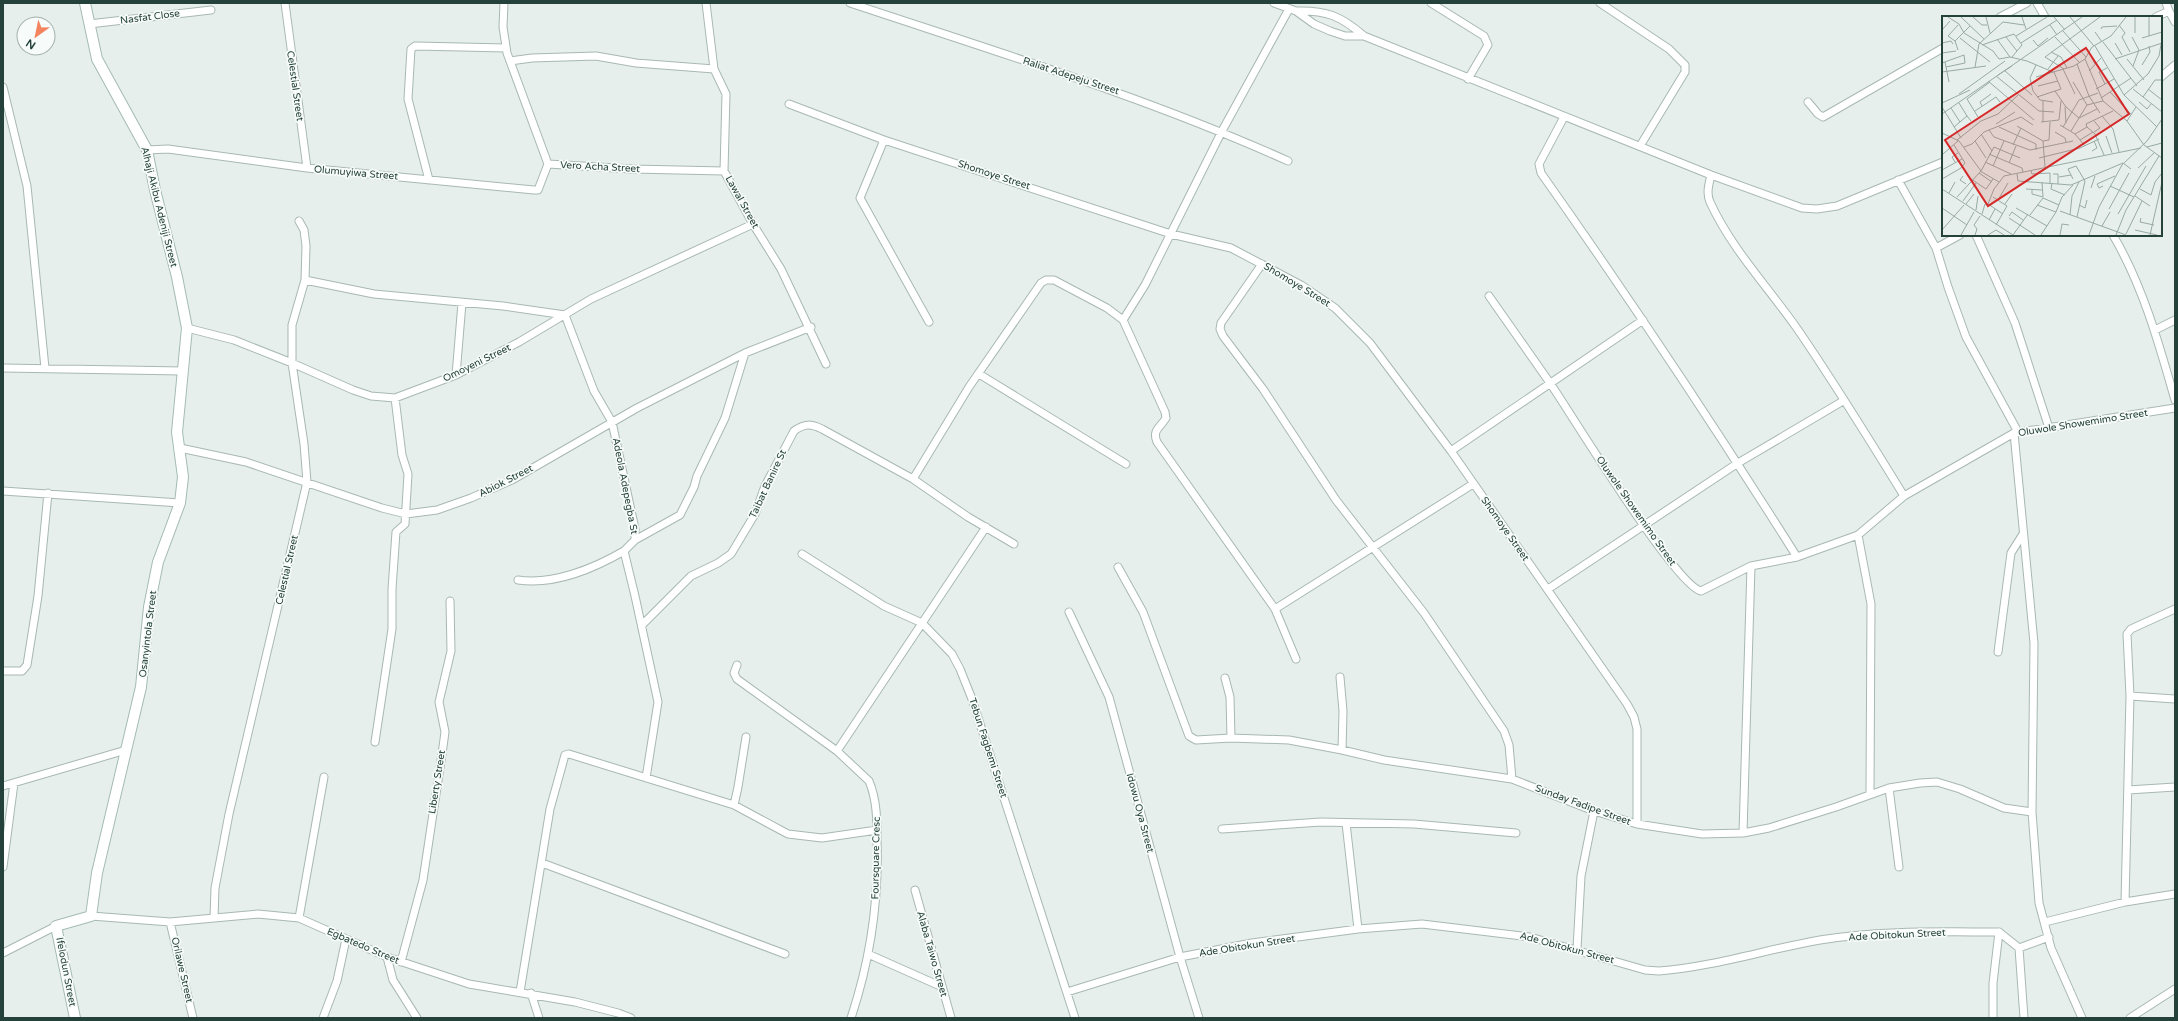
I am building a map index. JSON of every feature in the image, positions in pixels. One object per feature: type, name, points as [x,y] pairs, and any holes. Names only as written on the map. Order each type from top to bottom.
[{"type":"street","name":"Alhaji Akibu Adeniji Street","points":[[85,3],[97,59],[147,150],[155,190],[177,277],[187,328]]},
{"type":"street","name":"Celestial Street","points":[[285,3],[307,168]]},
{"type":"street","name":"Vero Acha Street","points":[[504,3],[503,27],[506,48],[548,164],[632,169],[724,171]]},
{"type":"street","name":"Lawal Street","points":[[706,3],[714,69],[726,94],[724,171],[753,224],[781,269],[811,328],[826,364]]},
{"type":"street","name":"Raliat Adepeju Street","points":[[850,3],[1136,98],[1222,131],[1288,162]]},
{"type":"street","points":[[1274,3],[1292,10],[1314,24],[1330,31],[1345,36],[1364,36]]},
{"type":"street","points":[[1431,3],[1484,36],[1487,41],[1488,45],[1468,79]]},
{"type":"street","points":[[1600,3],[1668,49],[1685,65],[1685,72],[1640,146]]},
{"type":"street","points":[[2002,16],[2027,3]]},
{"type":"street","points":[[2037,3],[2044,16]]},
{"type":"street","points":[[2166,3],[2175,22]]},
{"type":"street","name":"Nasfat Close","points":[[89,24],[211,10]]},
{"type":"street","points":[[1123,320],[1145,285],[1222,131],[1292,10]]},
{"type":"street","points":[[1292,10],[1317,10],[1332,14],[1350,24],[1364,36],[1564,117],[1791,205],[1817,209],[1837,206],[1942,162]]},
{"type":"street","points":[[2158,16],[2169,11]]},
{"type":"street","points":[[429,180],[408,100],[411,49],[415,46],[506,48]]},
{"type":"street","points":[[1808,102],[1822,117],[1942,49]]},
{"type":"street","points":[[510,61],[532,58],[596,56],[636,62],[714,69]]},
{"type":"street","points":[[2162,76],[2175,64]]},
{"type":"street","points":[[3,87],[27,186],[45,368]]},
{"type":"street","name":"Shomoye Street","points":[[789,104],[884,140],[1171,234],[1231,248],[1301,284],[1335,308],[1357,327],[1370,342],[1451,451],[1627,704],[1634,717],[1636,729],[1637,824]]},
{"type":"street","points":[[1564,117],[1538,164],[1539,169],[1643,320],[1738,463],[1797,557]]},
{"type":"street","points":[[884,140],[860,198],[929,322]]},
{"type":"street","name":"Olumuyiwa Street","points":[[147,150],[168,148],[307,168],[538,190],[548,164]]},
{"type":"street","points":[[1711,175],[1708,195],[1719,218],[1743,257],[1796,327],[1904,496]]},
{"type":"street","points":[[1898,180],[1936,248],[1966,337],[2016,433],[2034,643],[2032,812],[2039,903],[2048,937],[2059,969],[2082,1018]]},
{"type":"street","name":"Celestial Street","points":[[214,918],[215,888],[229,814],[307,482],[304,444],[292,363],[292,325],[305,280],[306,246],[304,230],[299,221]]},
{"type":"street","name":"Omoyeni Street","points":[[187,328],[234,340],[292,363],[353,390],[371,396],[395,398],[456,375],[519,342],[591,299],[753,224]]},
{"type":"street","points":[[1936,248],[1958,236]]},
{"type":"street","points":[[1976,236],[2015,323],[2049,428]]},
{"type":"street","points":[[2114,236],[2122,251],[2155,330],[2175,400]]},
{"type":"street","points":[[1262,264],[1221,323],[1220,329],[1263,389],[1336,500],[1424,613],[1504,731],[1509,745],[1512,779]]},
{"type":"street","points":[[305,280],[374,294],[462,302],[565,315]]},
{"type":"street","points":[[912,479],[979,374],[1041,283],[1046,280],[1054,280],[1076,290],[1115,313],[1123,320],[1165,412],[1166,418],[1156,430],[1154,435],[1157,442],[1275,609],[1296,659]]},
{"type":"street","name":"Oluwole Showemimo Street","points":[[1489,296],[1550,383],[1644,525],[1673,566],[1696,590],[1708,589],[1751,566],[1797,557],[1858,535],[1904,496],[2016,433],[2175,408]]},
{"type":"street","points":[[456,375],[462,302]]},
{"type":"street","name":"Adeola Adepegba St","points":[[518,580],[530,581],[569,575],[584,570],[624,551],[635,540],[635,529],[612,422],[594,391],[565,315]]},
{"type":"street","points":[[1451,451],[1643,320]]},
{"type":"street","points":[[2155,330],[2175,320]]},
{"type":"street","name":"Osanyintola Street","points":[[91,916],[97,873],[141,687],[149,607],[157,569],[180,503],[184,477],[177,432],[187,328]]},
{"type":"street","name":"Abiok Street","points":[[180,448],[246,462],[382,508],[406,514],[437,510],[471,498],[512,480],[637,408],[745,353],[811,328]]},
{"type":"street","points":[[635,540],[680,515],[725,418],[745,353]]},
{"type":"street","points":[[3,368],[183,371]]},
{"type":"street","points":[[979,374],[1126,464]]},
{"type":"street","points":[[375,742],[392,629],[392,589],[396,532],[405,524],[406,514],[408,474],[402,455],[395,398]]},
{"type":"street","points":[[1548,589],[1738,463],[1843,401]]},
{"type":"street","name":"Taibat Banire St","points":[[642,625],[692,576],[718,563],[731,554],[755,514],[765,486],[794,431],[801,426],[809,424],[822,429],[912,479],[1014,544]]},
{"type":"street","points":[[1275,609],[1473,484]]},
{"type":"street","points":[[3,490],[180,503]]},
{"type":"street","points":[[3,671],[22,671],[27,665],[38,596],[48,493]]},
{"type":"street","points":[[837,751],[986,527]]},
{"type":"street","points":[[1998,652],[2011,553],[2024,534]]},
{"type":"street","points":[[1858,535],[1870,604],[1870,793]]},
{"type":"street","points":[[624,551],[642,625],[658,702],[646,778]]},
{"type":"street","name":"Tebun Fagbemi Street","points":[[802,554],[884,606],[922,623],[952,654],[960,669],[972,699],[1075,1018]]},
{"type":"street","points":[[1743,833],[1751,566]]},
{"type":"street","name":"Sunday Fadipe Street","points":[[1118,567],[1144,612],[1189,736],[1196,740],[1231,738],[1289,740],[1384,760],[1512,779],[1594,811],[1637,824],[1702,834],[1743,833],[1769,828],[1836,807],[1870,793],[1889,788],[1937,782],[1960,789],[2004,808],[2032,812]]},
{"type":"street","name":"Liberty Street","points":[[401,962],[422,880],[445,732],[439,702],[451,651],[450,601]]},
{"type":"street","points":[[2125,902],[2130,696],[2127,634],[2131,629],[2175,609]]},
{"type":"street","name":"Idowu Oya Street","points":[[1069,612],[1109,697],[1180,957],[1199,1018]]},
{"type":"street","name":"Foursquare Cresc","points":[[737,665],[734,674],[737,679],[837,751],[868,781],[878,816],[878,874],[876,905],[868,954],[851,1018]]},
{"type":"street","points":[[1340,677],[1343,711],[1342,750]]},
{"type":"street","points":[[1225,678],[1230,697],[1231,738]]},
{"type":"street","points":[[2130,696],[2175,699]]},
{"type":"street","points":[[734,805],[746,737]]},
{"type":"street","points":[[3,786],[126,750]]},
{"type":"street","points":[[520,992],[550,810],[564,755],[569,754],[734,805],[788,834],[822,838],[877,830]]},
{"type":"street","points":[[299,918],[324,776]]},
{"type":"street","points":[[3,867],[14,783]]},
{"type":"street","points":[[2128,790],[2175,787]]},
{"type":"street","points":[[1889,788],[1899,867]]},
{"type":"street","points":[[1577,949],[1581,876],[1594,811]]},
{"type":"street","points":[[1222,829],[1322,822],[1414,824],[1516,833]]},
{"type":"street","points":[[1346,823],[1358,929]]},
{"type":"street","points":[[542,863],[785,954]]},
{"type":"street","name":"Alaba Taiwo Street","points":[[914,890],[940,986],[951,1018]]},
{"type":"street","points":[[2045,922],[2125,902],[2175,894]]},
{"type":"street","name":"Egbatedo Street","points":[[91,916],[170,922],[258,914],[299,918],[387,957],[469,984],[531,993],[575,1002],[618,1013],[631,1018]]},
{"type":"street","points":[[3,953],[56,926],[91,916]]},
{"type":"street","name":"Orilawe Street","points":[[170,922],[193,1018]]},
{"type":"street","name":"Ade Obitokun Street","points":[[1067,992],[1180,957],[1252,943],[1358,929],[1434,925],[1530,937],[1577,949],[1646,970],[1659,971],[1821,940],[1926,932],[1999,932]]},
{"type":"street","name":"Ifelodun Street","points":[[56,926],[75,1018]]},
{"type":"street","points":[[1999,932],[2019,948],[2024,1018]]},
{"type":"street","points":[[1994,1018],[1993,983],[1999,932]]},
{"type":"street","points":[[2019,948],[2048,937]]},
{"type":"street","points":[[323,1018],[337,981],[346,939]]},
{"type":"street","points":[[868,954],[940,986]]},
{"type":"street","points":[[387,957],[393,980],[417,1018]]},
{"type":"street","points":[[2130,1018],[2175,989]]},
{"type":"street","points":[[531,993],[539,1018]]}]
